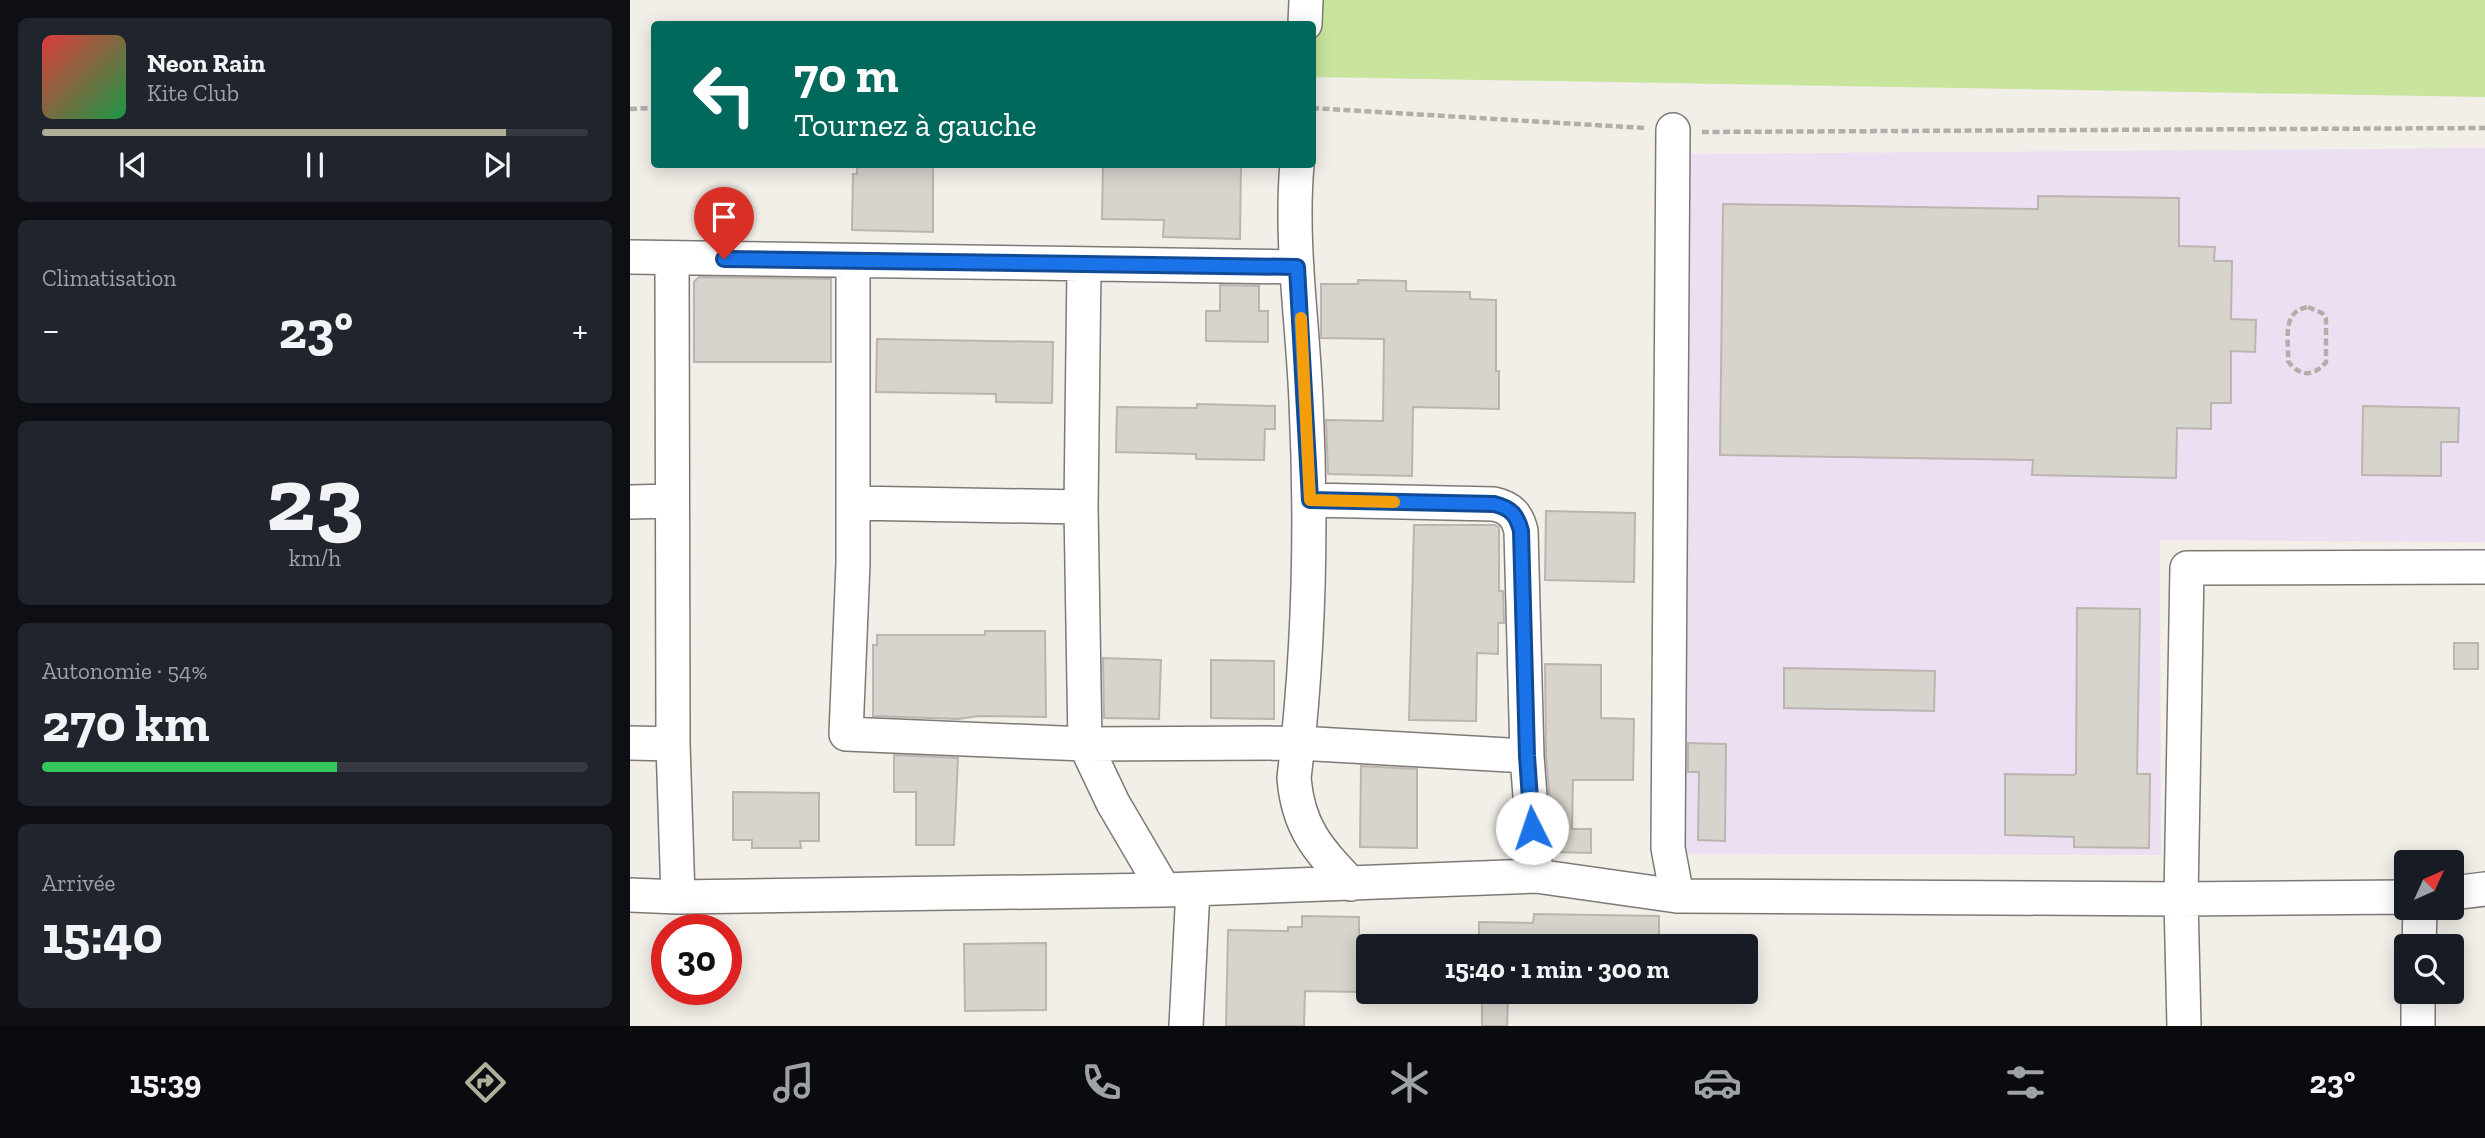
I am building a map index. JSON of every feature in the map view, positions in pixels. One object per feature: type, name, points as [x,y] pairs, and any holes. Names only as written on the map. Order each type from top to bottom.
[{"type":"street","points":[[1305,21],[1306,0]]},
{"type":"street","points":[[1673,130],[1668,848],[1677,896]]},
{"type":"street","points":[[1297,168],[1293,215],[1310,500],[1294,778],[1296,808],[1321,852],[1351,884]]},
{"type":"street","points":[[630,257],[1084,266],[1297,267]]},
{"type":"street","points":[[672,258],[673,744],[678,897]]},
{"type":"street","points":[[853,261],[853,503],[846,734],[1085,744],[1298,743],[1527,756]]},
{"type":"street","points":[[1084,266],[1080,507],[1085,744],[1114,803],[1178,890],[1186,1026]]},
{"type":"street","points":[[1310,500],[1494,504],[1506,507],[1518,517],[1521,531],[1527,756],[1536,876]]},
{"type":"street","points":[[630,502],[672,501]]},
{"type":"street","points":[[853,503],[1080,507]]},
{"type":"street","points":[[2184,1026],[2181,899],[2186,568],[2485,567]]},
{"type":"street","points":[[630,743],[673,744]]},
{"type":"street","points":[[630,895],[678,897],[1178,890],[1536,876],[1677,896],[2181,899],[2394,897]]},
{"type":"street","points":[[2464,892],[2485,889]]},
{"type":"street","points":[[2418,1004],[2418,1026]]},
{"type":"path","points":[[630,108],[651,108]]},
{"type":"path","points":[[1316,108],[1673,130],[2485,128]]},
{"type":"path","points":[[2308,307],[2322,313],[2326,319],[2326,362],[2315,372],[2299,372],[2288,361],[2289,318],[2293,312],[2308,307]]},
{"type":"shaded area","points":[[2485,148],[2485,542],[2160,540],[2161,855],[1681,854],[1685,154]]},
{"type":"green space","points":[[1307,0],[2485,0],[2485,97],[1316,77],[1316,21],[1311,21]]},
{"type":"building","points":[[857,168],[933,168],[933,232],[852,230],[853,174],[857,174]]},
{"type":"building","points":[[1103,168],[1241,168],[1240,239],[1163,237],[1164,220],[1102,219]]},
{"type":"building","points":[[2038,196],[2179,198],[2179,246],[2215,247],[2214,261],[2232,261],[2231,319],[2256,320],[2255,352],[2231,351],[2231,403],[2211,403],[2211,429],[2177,428],[2176,478],[2032,475],[2033,460],[1720,455],[1723,204],[2038,209]]},
{"type":"building","points":[[699,277],[831,279],[831,362],[694,362],[694,282]]},
{"type":"building","points":[[1358,280],[1406,281],[1406,291],[1470,292],[1470,299],[1496,300],[1499,409],[1413,407],[1412,476],[1328,474],[1326,420],[1383,421],[1384,339],[1321,338],[1321,284],[1358,284]]},
{"type":"building","points":[[1220,285],[1259,286],[1259,311],[1268,311],[1268,342],[1206,341],[1206,311],[1220,311]]},
{"type":"building","points":[[877,339],[1053,342],[1052,403],[996,402],[996,394],[876,392]]},
{"type":"building","points":[[1197,404],[1275,406],[1275,429],[1265,429],[1264,460],[1196,459],[1196,454],[1116,452],[1117,407],[1197,408]]},
{"type":"building","points":[[2363,406],[2459,408],[2458,442],[2441,442],[2441,476],[2362,475]]},
{"type":"building","points":[[1546,511],[1635,513],[1634,582],[1545,580]]},
{"type":"building","points":[[1414,525],[1499,527],[1499,591],[1503,591],[1504,623],[1498,623],[1498,654],[1477,653],[1476,721],[1409,720]]},
{"type":"building","points":[[2077,608],[2140,609],[2137,774],[2150,774],[2149,848],[2074,847],[2074,837],[2005,835],[2005,774],[2076,773]]},
{"type":"building","points":[[985,631],[1045,631],[1046,717],[979,716],[958,719],[873,716],[873,645],[877,645],[877,635],[985,635]]},
{"type":"building","points":[[2454,643],[2478,643],[2478,669],[2454,669]]},
{"type":"building","points":[[1103,658],[1161,660],[1159,719],[1104,718]]},
{"type":"building","points":[[1211,660],[1274,661],[1274,719],[1211,718]]},
{"type":"building","points":[[1545,664],[1601,665],[1601,718],[1634,719],[1633,780],[1573,780],[1572,829],[1591,829],[1591,853],[1554,852],[1546,755]]},
{"type":"building","points":[[1784,668],[1935,671],[1934,711],[1784,708]]},
{"type":"building","points":[[1688,743],[1726,744],[1725,841],[1698,840],[1699,772],[1688,772]]},
{"type":"building","points":[[894,755],[958,758],[954,845],[916,845],[916,792],[894,792]]},
{"type":"building","points":[[1361,766],[1417,769],[1417,848],[1360,847]]},
{"type":"building","points":[[733,792],[819,793],[819,841],[800,841],[801,848],[752,848],[752,840],[733,840]]},
{"type":"building","points":[[1534,914],[1659,916],[1659,934],[1479,934],[1479,922],[1533,923]]},
{"type":"building","points":[[1302,916],[1359,917],[1359,934],[1356,934],[1356,992],[1305,991],[1304,1026],[1226,1026],[1228,930],[1288,931],[1288,927],[1302,927]]},
{"type":"building","points":[[1046,943],[1046,1010],[965,1011],[964,944]]},
{"type":"building","points":[[1482,1004],[1508,1004],[1507,1026],[1482,1026]]},
{"type":"slow traffic","points":[[1301,318],[1310,500],[1394,502]]},
{"type":"route","points":[[724,259],[1297,267],[1310,500],[1494,504],[1506,507],[1518,517],[1521,531],[1527,756],[1532,828]]}]
